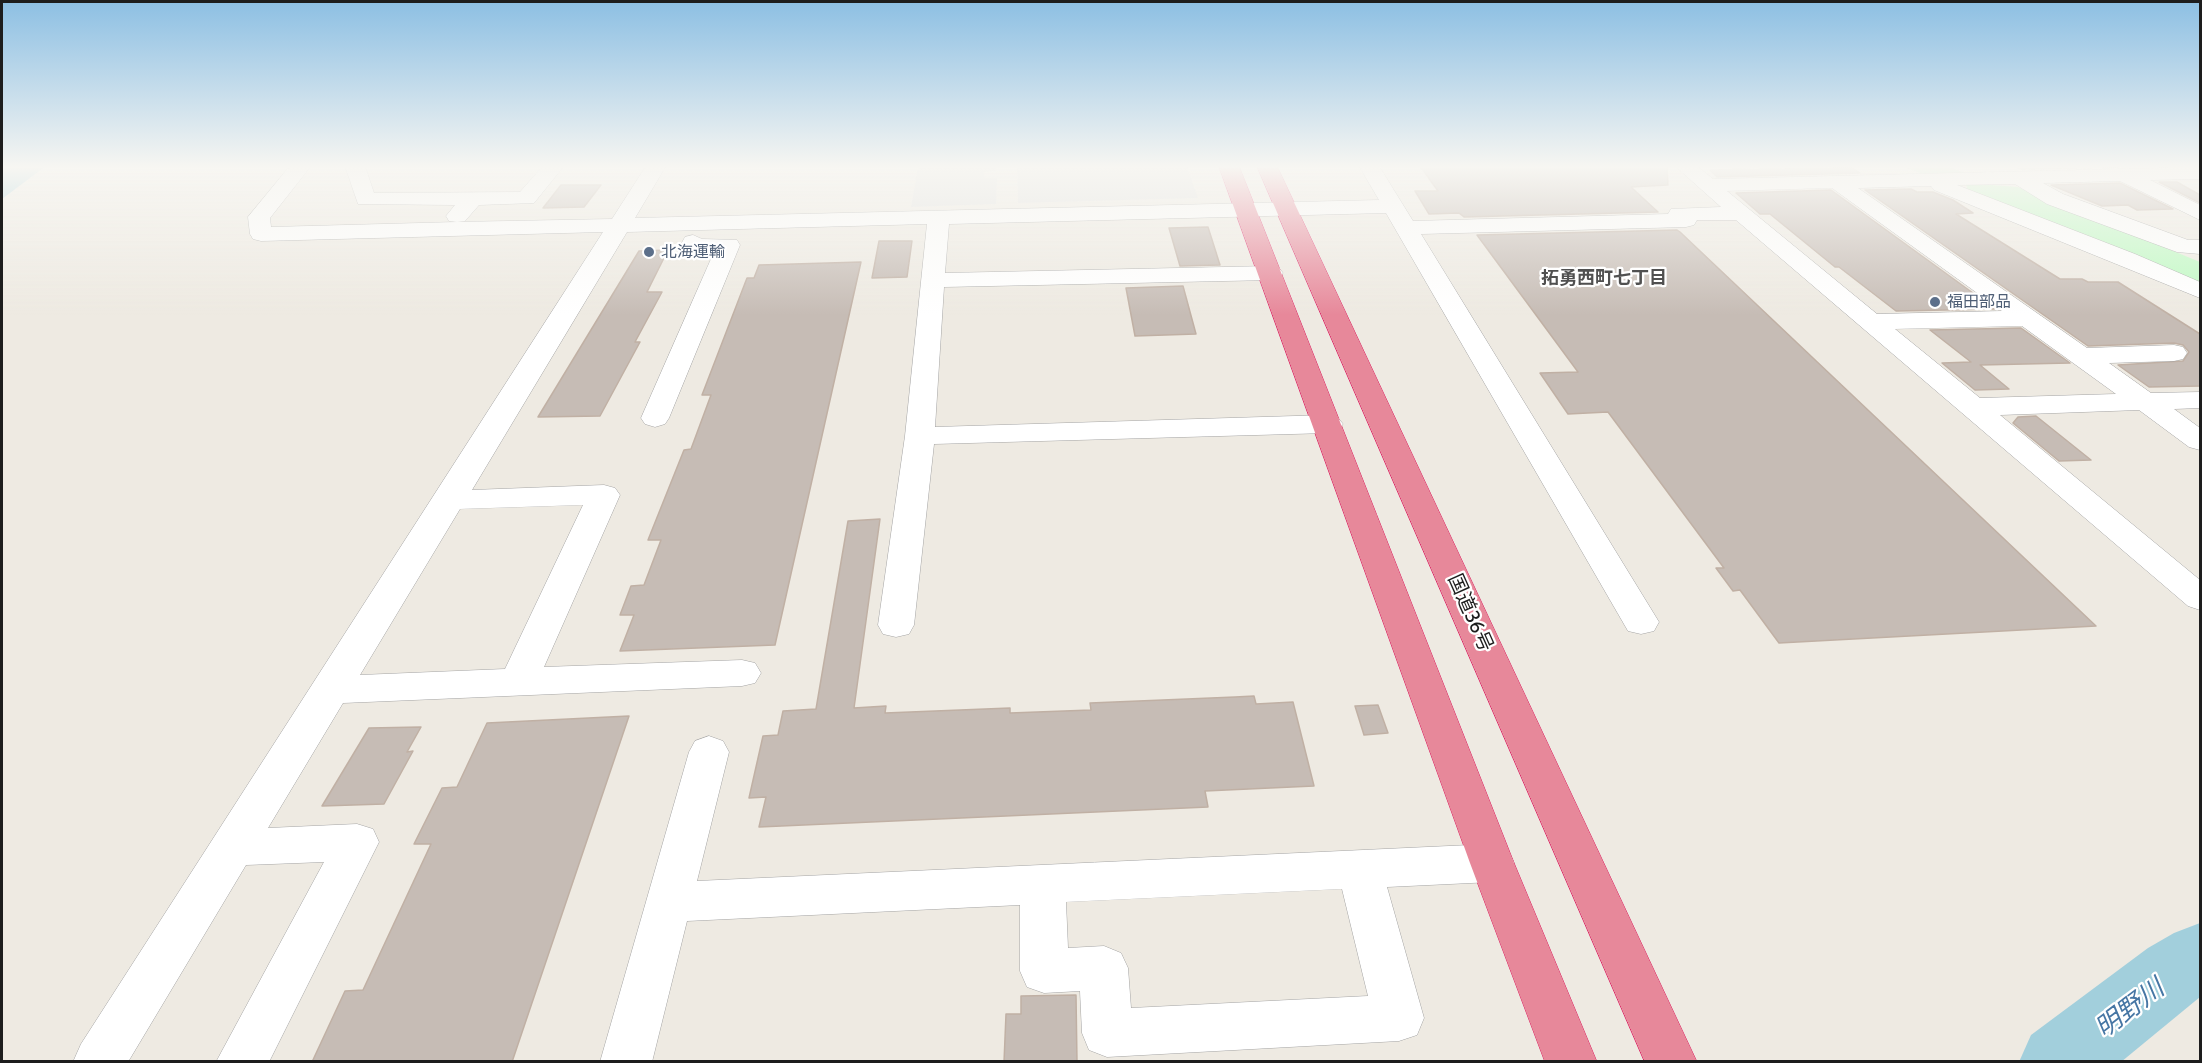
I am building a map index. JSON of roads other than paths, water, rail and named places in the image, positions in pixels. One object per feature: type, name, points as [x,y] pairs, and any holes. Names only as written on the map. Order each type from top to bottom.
[{"type":"highway","points":[[1249,216],[1492,863],[1571,1062]]},
{"type":"highway","name":"国道36号","points":[[1291,216],[1671,1062]]},
{"type":"street","points":[[260,216],[261,234],[1012,216]]},
{"type":"street","points":[[443,230],[457,216]]},
{"type":"street","points":[[99,1062],[625,216]]},
{"type":"street","points":[[1384,216],[1686,220],[1681,216]]},
{"type":"street","points":[[1743,216],[2200,598]]},
{"type":"street","points":[[1884,216],[2200,441]]},
{"type":"street","points":[[2016,216],[2200,291]]},
{"type":"street","points":[[2100,216],[2185,247],[2200,247]]},
{"type":"street","points":[[1400,217],[1641,622]]},
{"type":"street","points":[[896,626],[920,436],[939,218]]},
{"type":"street","points":[[655,418],[729,245],[691,246],[702,224]]},
{"type":"street","points":[[932,280],[1271,273]]},
{"type":"street","points":[[1869,322],[2028,318]]},
{"type":"street","points":[[2081,356],[2174,353]]},
{"type":"street","points":[[1970,407],[2200,400]]},
{"type":"street","points":[[920,436],[1328,424]]},
{"type":"street","points":[[447,500],[604,495],[518,682]]},
{"type":"street","points":[[329,690],[742,673]]},
{"type":"street","points":[[626,1062],[709,752]]},
{"type":"street","points":[[231,848],[357,842],[242,1062]]},
{"type":"street","points":[[669,902],[1492,863]]},
{"type":"street","points":[[1043,884],[1044,971],[1104,968],[1107,1034],[1399,1018],[1359,869]]},
{"type":"waterway","name":"明野川","points":[[2059,1062],[2175,972],[2200,956]]},
{"type":"place","name":"北海運輸","points":[[649,252]]},
{"type":"place","name":"福田部品","points":[[1935,302]]},
{"type":"district","name":"拓勇西町七丁目","points":[[1604,279]]}]
